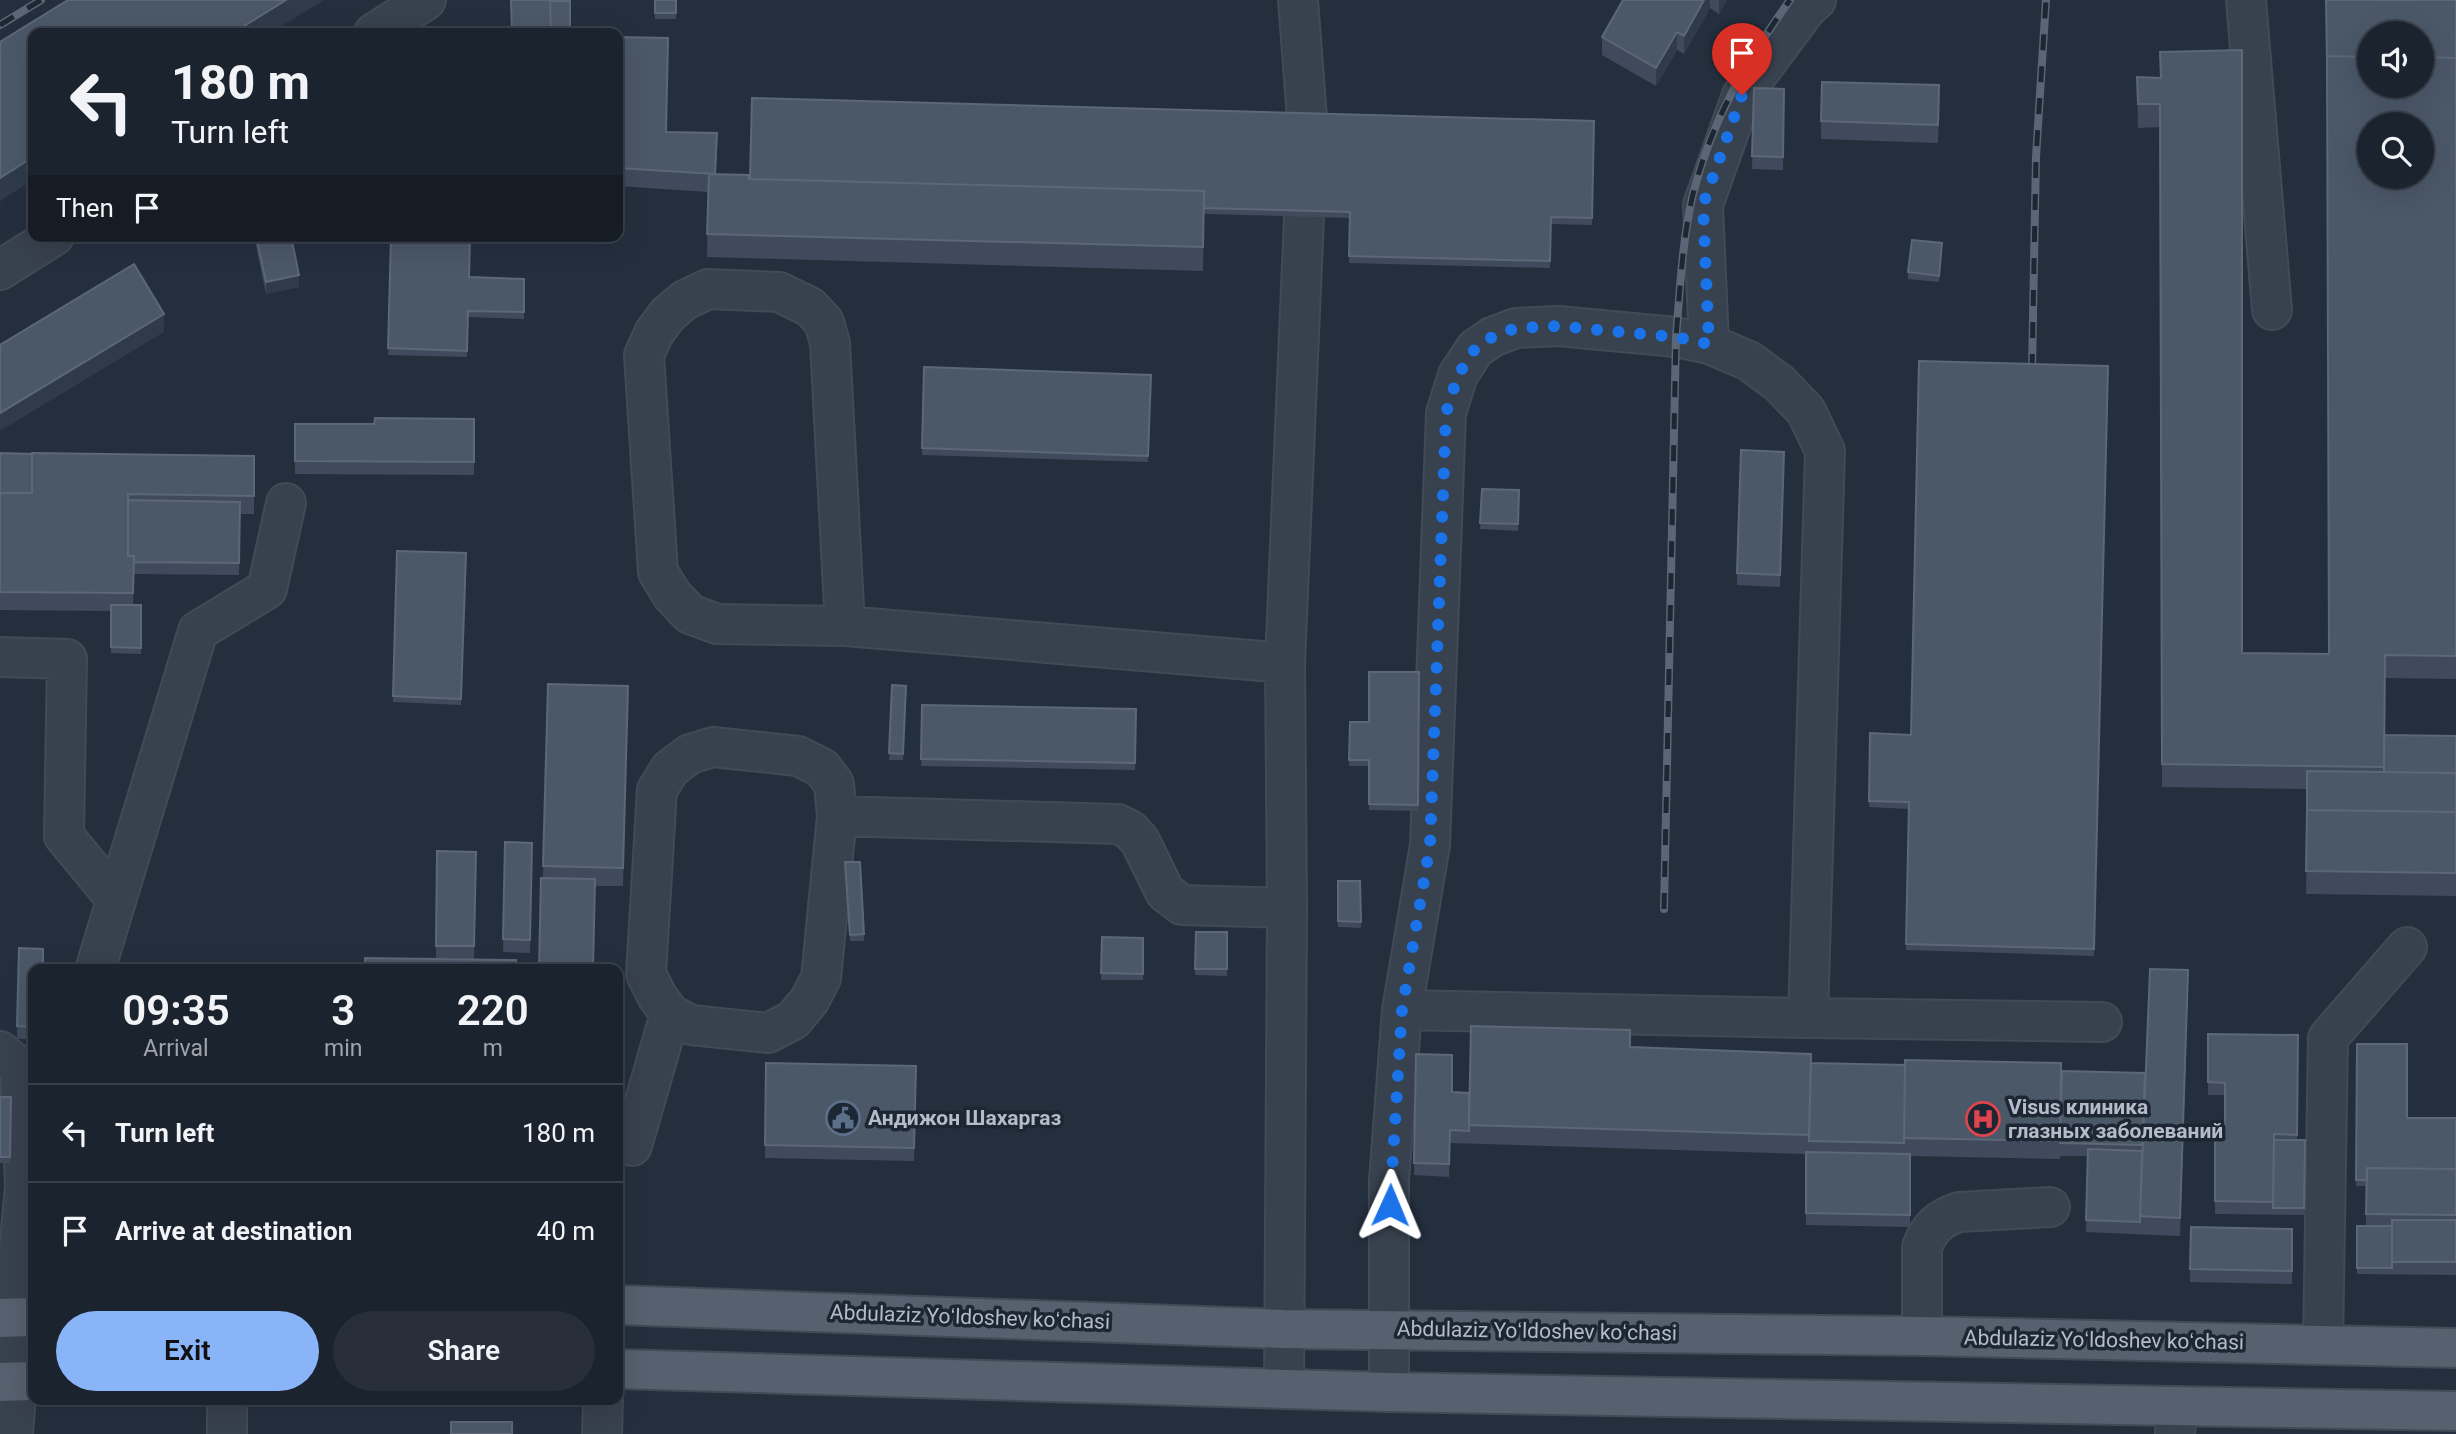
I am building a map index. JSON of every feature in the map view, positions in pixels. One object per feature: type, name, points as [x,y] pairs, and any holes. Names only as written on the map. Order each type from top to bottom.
[{"type":"main road","name":"Abdulaziz Yoʻldoshev koʻchasi","points":[[623,1304],[1283,1329],[1922,1336],[2456,1348]]},
{"type":"main road","points":[[623,1369],[1284,1388],[2176,1420],[2392,1422],[2456,1410]]},
{"type":"street","points":[[382,28],[426,0]]},
{"type":"street","points":[[1298,0],[1307,119]]},
{"type":"street","points":[[1709,344],[1703,205],[1742,95],[1807,8],[1816,0]]},
{"type":"street","points":[[2246,0],[2272,310]]},
{"type":"street","points":[[1284,1388],[1287,908],[1285,663],[1304,217]]},
{"type":"street","points":[[0,270],[44,242]]},
{"type":"street","points":[[845,626],[830,343],[824,322],[810,307],[779,292],[708,289],[685,300],[668,314],[653,333],[644,355],[658,572],[672,596],[690,614],[716,624],[845,626],[1285,663]]},
{"type":"street","points":[[1389,1392],[1390,1180],[1402,1010],[1430,845],[1446,413],[1458,375],[1475,349],[1492,337],[1516,328],[1558,326],[1676,337],[1709,344],[1749,361],[1779,383],[1806,411],[1825,452],[1808,1018]]},
{"type":"street","points":[[96,964],[198,631],[267,589],[286,503]]},
{"type":"street","points":[[0,657],[67,659],[64,836],[116,899]]},
{"type":"street","points":[[713,747],[798,756],[822,768],[834,784],[837,816],[821,978],[801,1011],[793,1020],[768,1033],[691,1025],[670,1014],[646,974],[657,790],[670,769],[690,754],[713,747]]},
{"type":"street","points":[[837,816],[1118,824],[1130,830],[1140,841],[1165,891],[1182,905],[1287,908]]},
{"type":"street","points":[[2323,1345],[2328,1038],[2407,947]]},
{"type":"street","points":[[1402,1010],[2102,1022]]},
{"type":"street","points":[[632,1146],[670,1014]]},
{"type":"street","points":[[0,1051],[20,1068],[28,1170]]},
{"type":"street","points":[[13,1434],[17,1382],[15,1317],[28,1193]]},
{"type":"street","points":[[1922,1336],[1922,1247],[1935,1224],[1959,1212],[2050,1207]]},
{"type":"street","points":[[227,1405],[228,1434]]},
{"type":"street","points":[[602,1434],[603,1405]]},
{"type":"building","points":[[68,0],[286,0],[241,28],[28,28],[28,160],[0,178],[0,42]]},
{"type":"building","points":[[511,0],[550,0],[551,28],[512,28]]},
{"type":"building","points":[[655,0],[676,0],[676,13],[655,13]]},
{"type":"building","points":[[1623,0],[1704,0],[1684,36],[1677,32],[1656,68],[1602,37]]},
{"type":"building","points":[[2326,0],[2456,0],[2456,58],[2434,57],[2434,21],[2357,21],[2357,57],[2327,56],[2327,61]]},
{"type":"building","points":[[550,1],[570,1],[570,28],[551,28]]},
{"type":"building","points":[[623,37],[668,38],[666,132],[717,133],[715,174],[623,168]]},
{"type":"building","points":[[2242,50],[2242,653],[2329,654],[2327,56],[2357,57],[2357,98],[2434,98],[2434,57],[2456,58],[2456,656],[2385,655],[2384,767],[2162,764],[2160,104],[2138,104],[2137,77],[2161,78],[2160,52]]},
{"type":"building","points":[[1822,82],[1939,85],[1938,125],[1821,121]]},
{"type":"building","points":[[1754,88],[1784,89],[1783,157],[1752,156]]},
{"type":"building","points":[[752,98],[1594,121],[1592,218],[1551,217],[1550,261],[1349,256],[1350,212],[1204,208],[1204,191],[750,179]]},
{"type":"building","points":[[709,174],[749,175],[749,179],[1204,191],[1203,247],[707,234]]},
{"type":"building","points":[[1912,240],[1942,243],[1939,276],[1908,272]]},
{"type":"building","points":[[257,242],[292,242],[299,275],[266,282]]},
{"type":"building","points":[[391,242],[470,242],[469,277],[524,279],[524,312],[468,311],[467,351],[388,348]]},
{"type":"building","points":[[134,264],[164,314],[0,413],[0,345]]},
{"type":"building","points":[[1919,361],[2108,366],[2094,949],[1906,944],[1909,802],[1869,801],[1870,733],[1911,735]]},
{"type":"building","points":[[924,367],[1151,375],[1148,456],[922,448]]},
{"type":"building","points":[[375,418],[474,419],[474,462],[295,461],[295,424],[374,424]]},
{"type":"building","points":[[1741,450],[1784,452],[1780,575],[1737,573]]},
{"type":"building","points":[[0,453],[32,454],[32,493],[0,493]]},
{"type":"building","points":[[32,453],[254,456],[254,496],[128,494],[128,556],[134,556],[133,593],[0,592],[0,493],[32,493]]},
{"type":"building","points":[[1482,489],[1519,490],[1518,524],[1480,523]]},
{"type":"building","points":[[128,500],[240,502],[239,563],[134,562],[134,556],[128,556]]},
{"type":"building","points":[[397,551],[466,553],[461,699],[393,696]]},
{"type":"building","points":[[111,605],[141,605],[141,648],[111,647]]},
{"type":"building","points":[[1369,672],[1419,672],[1418,805],[1369,804],[1369,760],[1349,760],[1350,722],[1369,722]]},
{"type":"building","points":[[548,684],[628,686],[623,868],[543,866]]},
{"type":"building","points":[[892,685],[906,686],[903,754],[889,753]]},
{"type":"building","points":[[922,705],[1136,709],[1135,763],[921,759]]},
{"type":"building","points":[[2384,735],[2456,736],[2456,773],[2384,772]]},
{"type":"building","points":[[2307,771],[2456,773],[2456,812],[2307,810]]},
{"type":"building","points":[[2307,810],[2456,812],[2456,873],[2306,871]]},
{"type":"building","points":[[505,842],[532,843],[530,940],[503,939]]},
{"type":"building","points":[[437,851],[476,852],[474,946],[436,946]]},
{"type":"building","points":[[845,862],[860,862],[864,934],[850,935]]},
{"type":"building","points":[[541,878],[595,879],[593,964],[539,964]]},
{"type":"building","points":[[1338,881],[1360,881],[1361,922],[1338,921]]},
{"type":"building","points":[[1196,932],[1227,932],[1227,969],[1195,969]]},
{"type":"building","points":[[1102,937],[1143,938],[1143,974],[1101,973]]},
{"type":"building","points":[[19,948],[43,949],[43,964],[28,964],[28,1027],[17,1026]]},
{"type":"building","points":[[365,958],[516,960],[516,964],[365,964]]},
{"type":"building","points":[[2150,969],[2188,970],[2180,1218],[2140,1216]]},
{"type":"building","points":[[1471,1026],[1630,1030],[1630,1047],[1811,1054],[1809,1135],[1469,1125]]},
{"type":"building","points":[[2208,1034],[2298,1035],[2297,1135],[2274,1134],[2273,1202],[2215,1201],[2215,1134],[2225,1134],[2225,1083],[2208,1082]]},
{"type":"building","points":[[2357,1044],[2407,1044],[2407,1118],[2456,1118],[2456,1169],[2367,1168],[2367,1180],[2356,1180]]},
{"type":"building","points":[[1416,1054],[1452,1055],[1452,1092],[1469,1093],[1469,1131],[1450,1130],[1449,1164],[1414,1163]]},
{"type":"building","name":"Visus клиника глазных заболеваний","points":[[1905,1060],[2061,1063],[2060,1141],[1904,1138]]},
{"type":"building","points":[[766,1063],[916,1066],[914,1148],[765,1145]]},
{"type":"building","points":[[1811,1063],[1905,1065],[1904,1143],[1809,1141]]},
{"type":"building","points":[[2062,1071],[2145,1073],[2142,1145],[2060,1143]]},
{"type":"building","points":[[0,1097],[11,1097],[10,1157],[0,1157]]},
{"type":"building","points":[[2274,1140],[2305,1140],[2304,1208],[2273,1208]]},
{"type":"building","points":[[2088,1149],[2142,1151],[2140,1222],[2086,1220]]},
{"type":"building","points":[[1806,1152],[1910,1154],[1910,1215],[1806,1213]]},
{"type":"building","points":[[2367,1168],[2456,1169],[2456,1215],[2366,1214]]},
{"type":"building","points":[[2392,1220],[2456,1220],[2456,1262],[2392,1262]]},
{"type":"building","points":[[2357,1226],[2392,1226],[2392,1268],[2357,1268]]},
{"type":"building","points":[[2191,1227],[2292,1229],[2292,1271],[2190,1269]]},
{"type":"building","points":[[451,1422],[512,1422],[512,1434],[451,1434]]},
{"type":"railway","points":[[0,25],[41,0]]},
{"type":"railway","points":[[1664,909],[1676,337],[1686,230],[1701,167],[1720,116],[1745,69],[1790,0]]},
{"type":"railway","points":[[2032,370],[2036,157],[2046,0]]},
{"type":"place","name":"Андижон Шахаргаз","points":[[843,1118]]},
{"type":"place","name":"Visus клиника глазных заболеваний","points":[[1983,1119]]},
{"type":"route","points":[[1390,1205],[1402,1010],[1430,845],[1446,413],[1458,375],[1475,349],[1492,337],[1516,328],[1558,326],[1676,337],[1709,344],[1703,205],[1742,95]]}]
